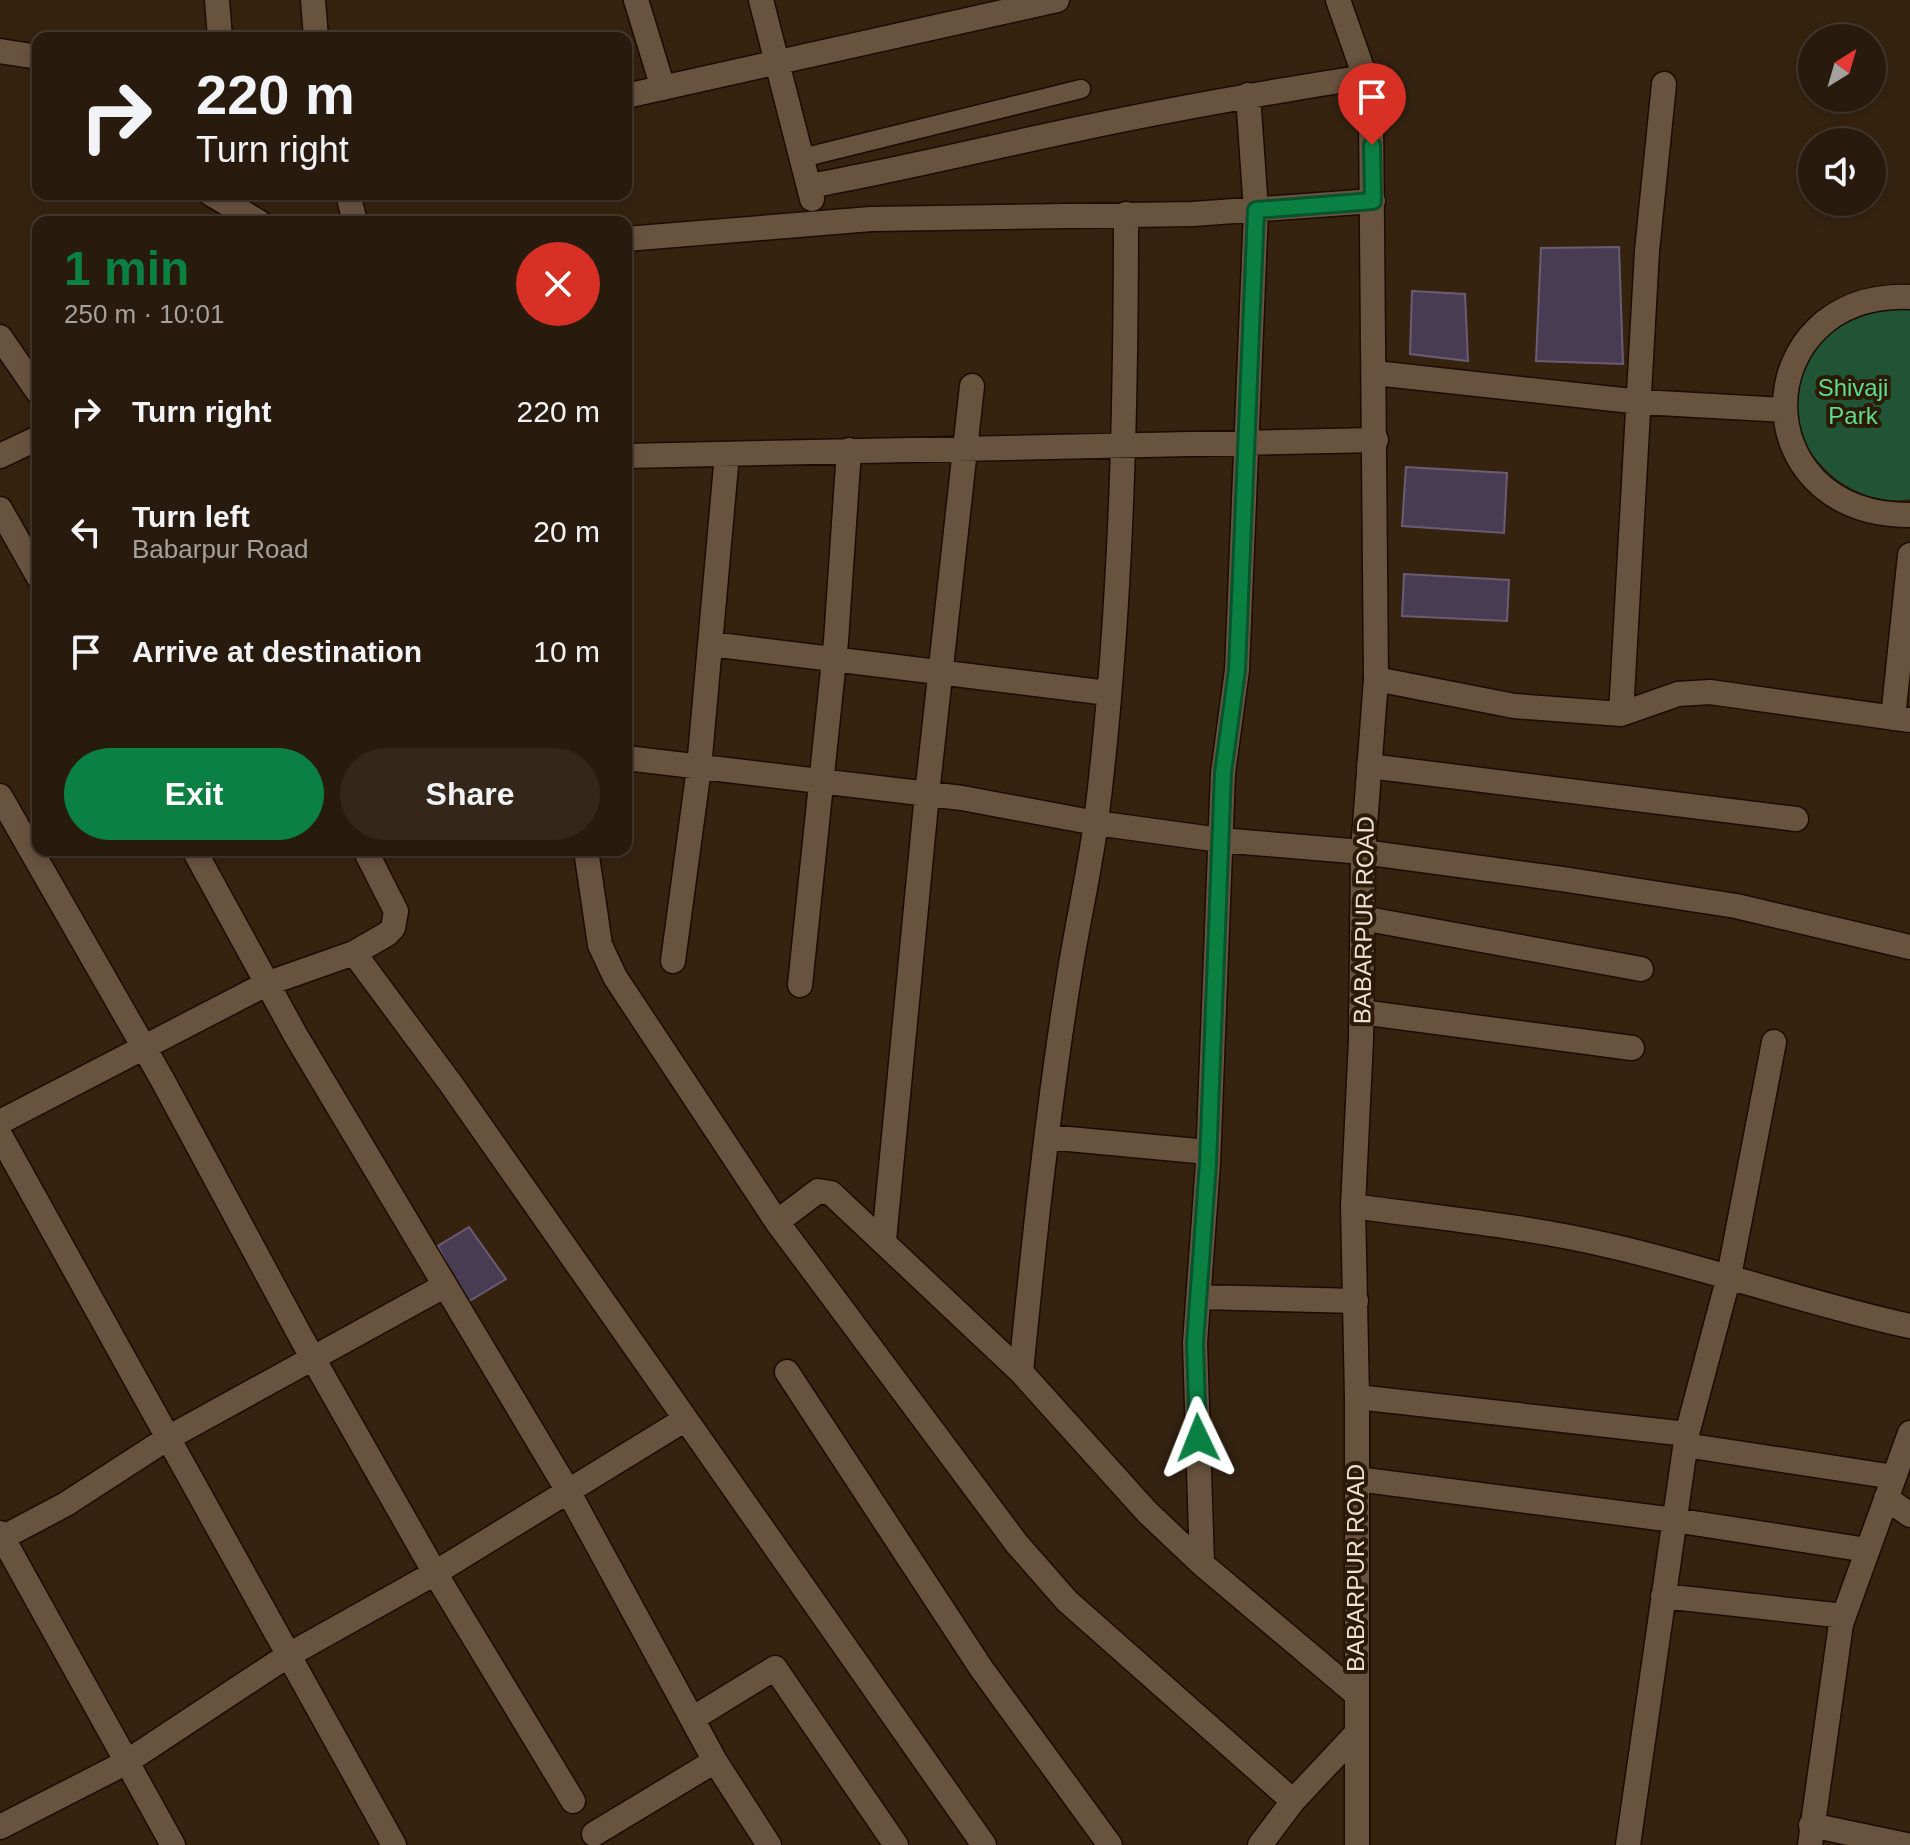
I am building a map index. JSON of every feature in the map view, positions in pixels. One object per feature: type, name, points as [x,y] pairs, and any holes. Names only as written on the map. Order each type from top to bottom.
[{"type":"street","points":[[217,0],[220,32]]},
{"type":"street","points":[[313,0],[316,32]]},
{"type":"street","points":[[636,0],[663,88]]},
{"type":"street","points":[[761,0],[817,222]]},
{"type":"street","points":[[632,95],[1057,0]]},
{"type":"street","name":"BABARPUR ROAD","points":[[1338,0],[1365,77],[1371,117],[1376,440],[1376,679],[1363,852],[1361,1012],[1353,1206],[1357,1397],[1357,1845]]},
{"type":"street","points":[[809,186],[916,167],[1059,133],[1248,95],[1365,77]]},
{"type":"street","points":[[1621,714],[1641,402],[1647,251],[1664,84]]},
{"type":"street","points":[[1202,1564],[1195,1343],[1208,1152],[1223,773],[1237,670],[1256,210],[1248,95]]},
{"type":"street","points":[[221,200],[249,216]]},
{"type":"street","points":[[632,238],[817,222],[1256,210],[1373,201]]},
{"type":"street","points":[[1021,1372],[1047,1137],[1069,978],[1096,823],[1108,693],[1126,445],[1126,214]]},
{"type":"street","points":[[1910,297],[1883,296],[1851,305],[1823,322],[1802,347],[1788,377],[1785,410],[1792,447],[1812,479],[1841,503],[1877,515],[1910,515]]},
{"type":"street","points":[[0,337],[32,383]]},
{"type":"street","points":[[1375,373],[1641,402],[1785,410]]},
{"type":"street","points":[[884,1240],[927,794],[972,386]]},
{"type":"street","points":[[632,456],[966,446],[1376,440]]},
{"type":"street","points":[[0,456],[32,441]]},
{"type":"street","points":[[800,985],[834,660],[849,450]]},
{"type":"street","points":[[673,961],[699,768],[727,454]]},
{"type":"street","points":[[0,509],[32,565]]},
{"type":"street","points":[[1376,679],[1514,706],[1621,714],[1678,694],[1710,692],[1901,719],[1910,555]]},
{"type":"street","points":[[711,644],[1108,693]]},
{"type":"street","points":[[632,759],[927,794],[1096,823],[1220,840],[1363,852],[1736,906],[1910,947]]},
{"type":"street","points":[[1369,766],[1796,819]]},
{"type":"street","points":[[0,796],[32,853]]},
{"type":"street","points":[[34,856],[435,1573],[573,1801]]},
{"type":"street","points":[[197,856],[266,984],[568,1491],[715,1761],[769,1845]]},
{"type":"street","points":[[0,1122],[266,984],[354,953],[387,934],[396,921],[396,911],[368,856]]},
{"type":"street","points":[[587,856],[600,945],[615,977],[777,1222],[1017,1544],[1067,1601],[1293,1801]]},
{"type":"street","points":[[1362,918],[1641,969]]},
{"type":"street","points":[[354,953],[451,1084],[984,1845]]},
{"type":"street","points":[[1361,1012],[1632,1048]]},
{"type":"street","points":[[1628,1845],[1686,1440],[1729,1276],[1774,1042]]},
{"type":"street","points":[[0,1135],[394,1845]]},
{"type":"street","points":[[1047,1137],[1208,1152]]},
{"type":"street","points":[[777,1222],[818,1191],[826,1190],[884,1240],[1021,1372],[1147,1512],[1202,1564],[1355,1693]]},
{"type":"street","points":[[1353,1206],[1607,1245],[1729,1276],[1836,1309],[1910,1326]]},
{"type":"street","points":[[173,1845],[1,1537],[66,1504],[168,1438],[444,1286]]},
{"type":"street","points":[[1199,1297],[1356,1301]]},
{"type":"street","points":[[787,1372],[981,1668],[1110,1845]]},
{"type":"street","points":[[1357,1397],[1686,1440],[1890,1488],[1910,1515]]},
{"type":"street","points":[[7,1827],[125,1763],[287,1656],[435,1573],[684,1420]]},
{"type":"street","points":[[1906,1845],[1811,1835],[1844,1616],[1910,1433]]},
{"type":"street","points":[[1357,1479],[1674,1520],[1867,1550]]},
{"type":"street","points":[[1663,1596],[1844,1616]]},
{"type":"street","points":[[692,1719],[775,1668],[896,1845]]},
{"type":"street","points":[[1260,1845],[1293,1801],[1355,1735]]},
{"type":"street","points":[[594,1834],[715,1761]]},
{"type":"lane","points":[[802,158],[1081,89]]},
{"type":"green space","name":"Shivaji Park","points":[[1910,304],[1910,499],[1884,500],[1859,492],[1836,479],[1817,460],[1803,438],[1795,413],[1794,388],[1803,363],[1840,318],[1857,312]]},
{"type":"building","points":[[1619,247],[1623,364],[1536,361],[1541,248]]},
{"type":"building","points":[[1412,291],[1465,294],[1468,361],[1410,354]]},
{"type":"building","points":[[1406,467],[1507,473],[1504,533],[1402,526]]},
{"type":"building","points":[[1404,574],[1509,580],[1507,621],[1402,616]]},
{"type":"building","points":[[469,1227],[506,1279],[466,1303],[438,1246]]},
{"type":"route","points":[[1198,1438],[1195,1343],[1208,1163],[1223,773],[1237,670],[1256,210],[1373,201],[1372,145]]}]
